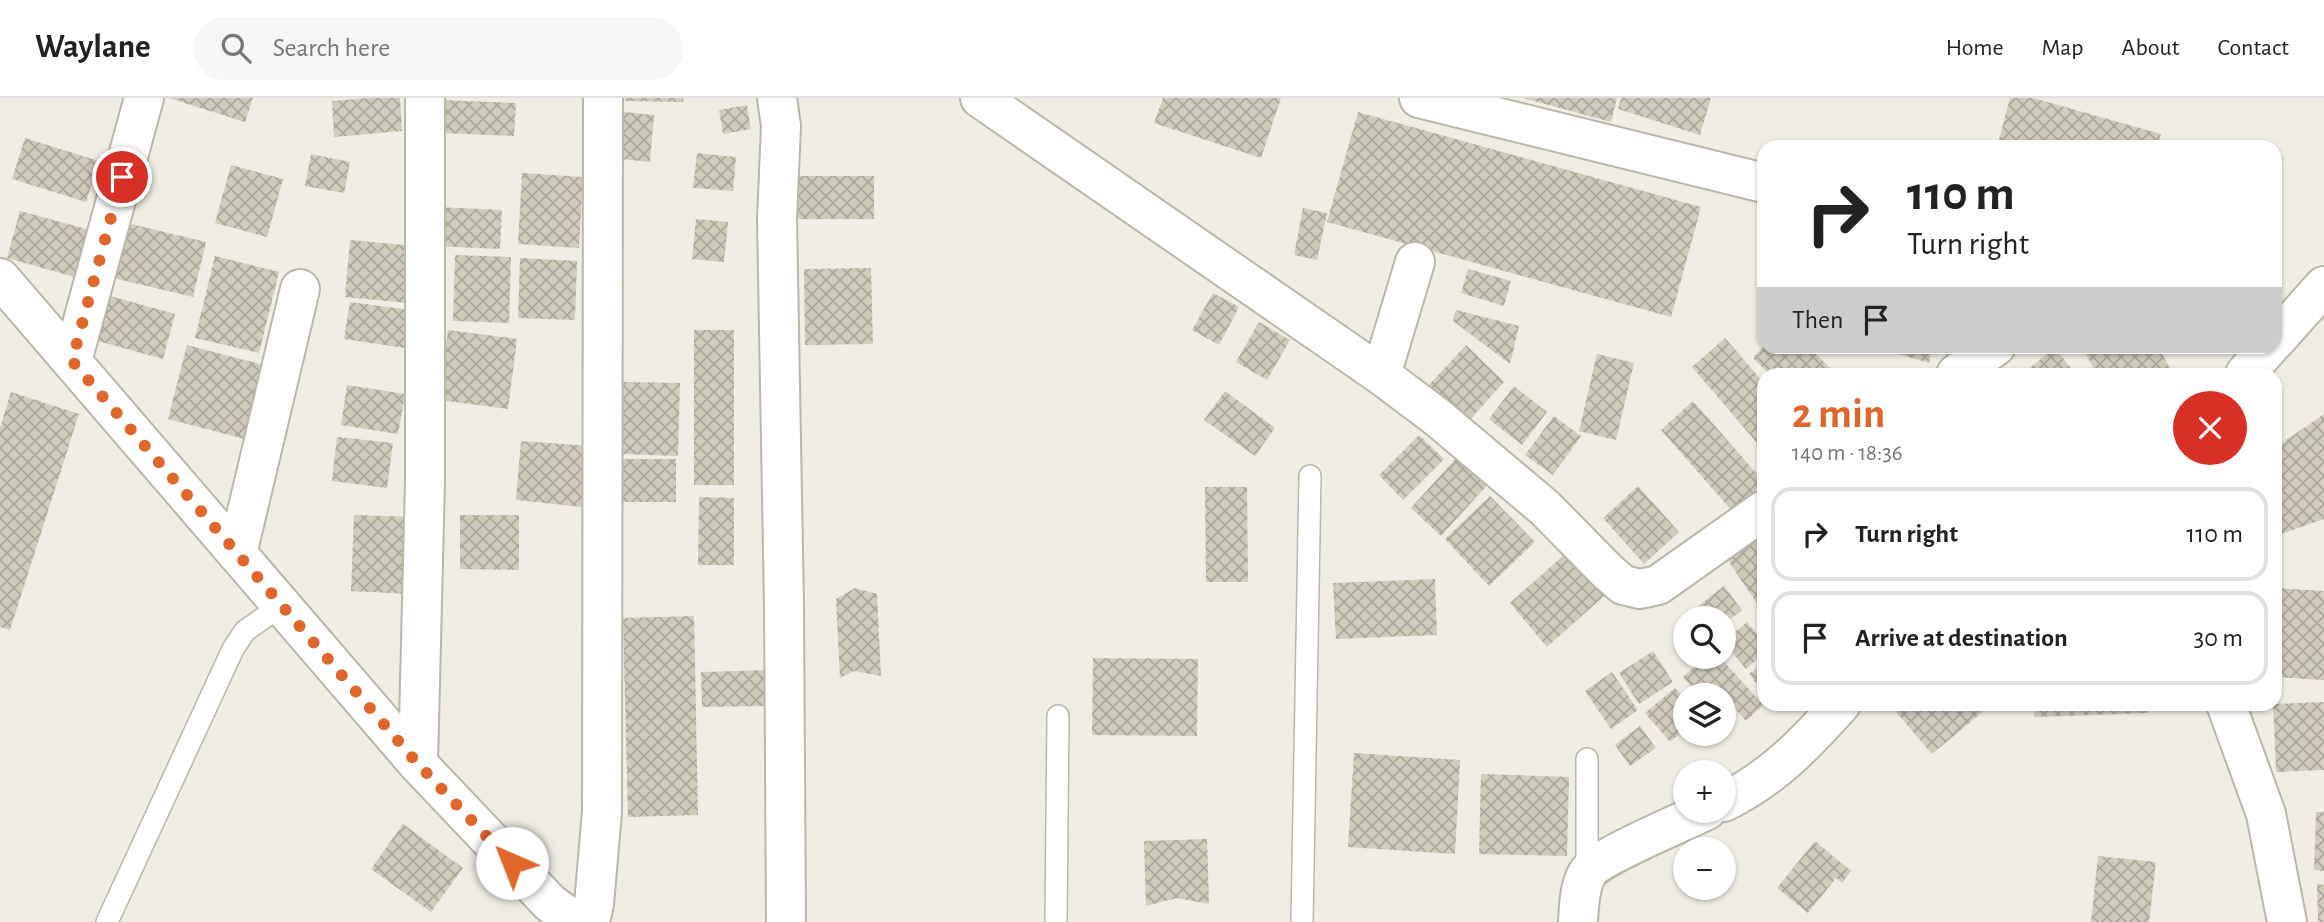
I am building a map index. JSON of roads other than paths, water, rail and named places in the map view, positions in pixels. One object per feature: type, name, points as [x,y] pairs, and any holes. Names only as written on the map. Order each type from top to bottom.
[{"type":"street","points":[[72,361],[144,98]]},
{"type":"street","points":[[418,764],[425,466],[425,98]]},
{"type":"street","points":[[590,922],[597,879],[602,811],[603,98]]},
{"type":"street","points":[[777,98],[781,126],[777,219],[786,922]]},
{"type":"street","points":[[980,98],[1381,374],[1545,508],[1623,585],[1640,589],[1658,585],[1757,515]]},
{"type":"street","points":[[1419,98],[1757,181]]},
{"type":"street","points":[[1381,374],[1415,262]]},
{"type":"street","points":[[0,278],[418,764],[550,903],[576,922]]},
{"type":"street","points":[[2282,324],[2324,286]]},
{"type":"street","points":[[237,554],[300,289]]},
{"type":"street","points":[[1965,368],[1985,354]]},
{"type":"street","points":[[2250,368],[2263,354]]},
{"type":"street","points":[[1736,795],[1771,774],[1801,748],[1835,711]]},
{"type":"street","points":[[2229,711],[2266,814],[2287,922]]},
{"type":"street","points":[[1578,922],[1581,892],[1587,872],[1605,860],[1680,823]]},
{"type":"lane","points":[[1302,922],[1310,476]]},
{"type":"lane","points":[[107,922],[233,649],[245,631],[282,605]]},
{"type":"lane","points":[[1056,922],[1058,716]]},
{"type":"lane","points":[[1587,759],[1587,872]]}]
